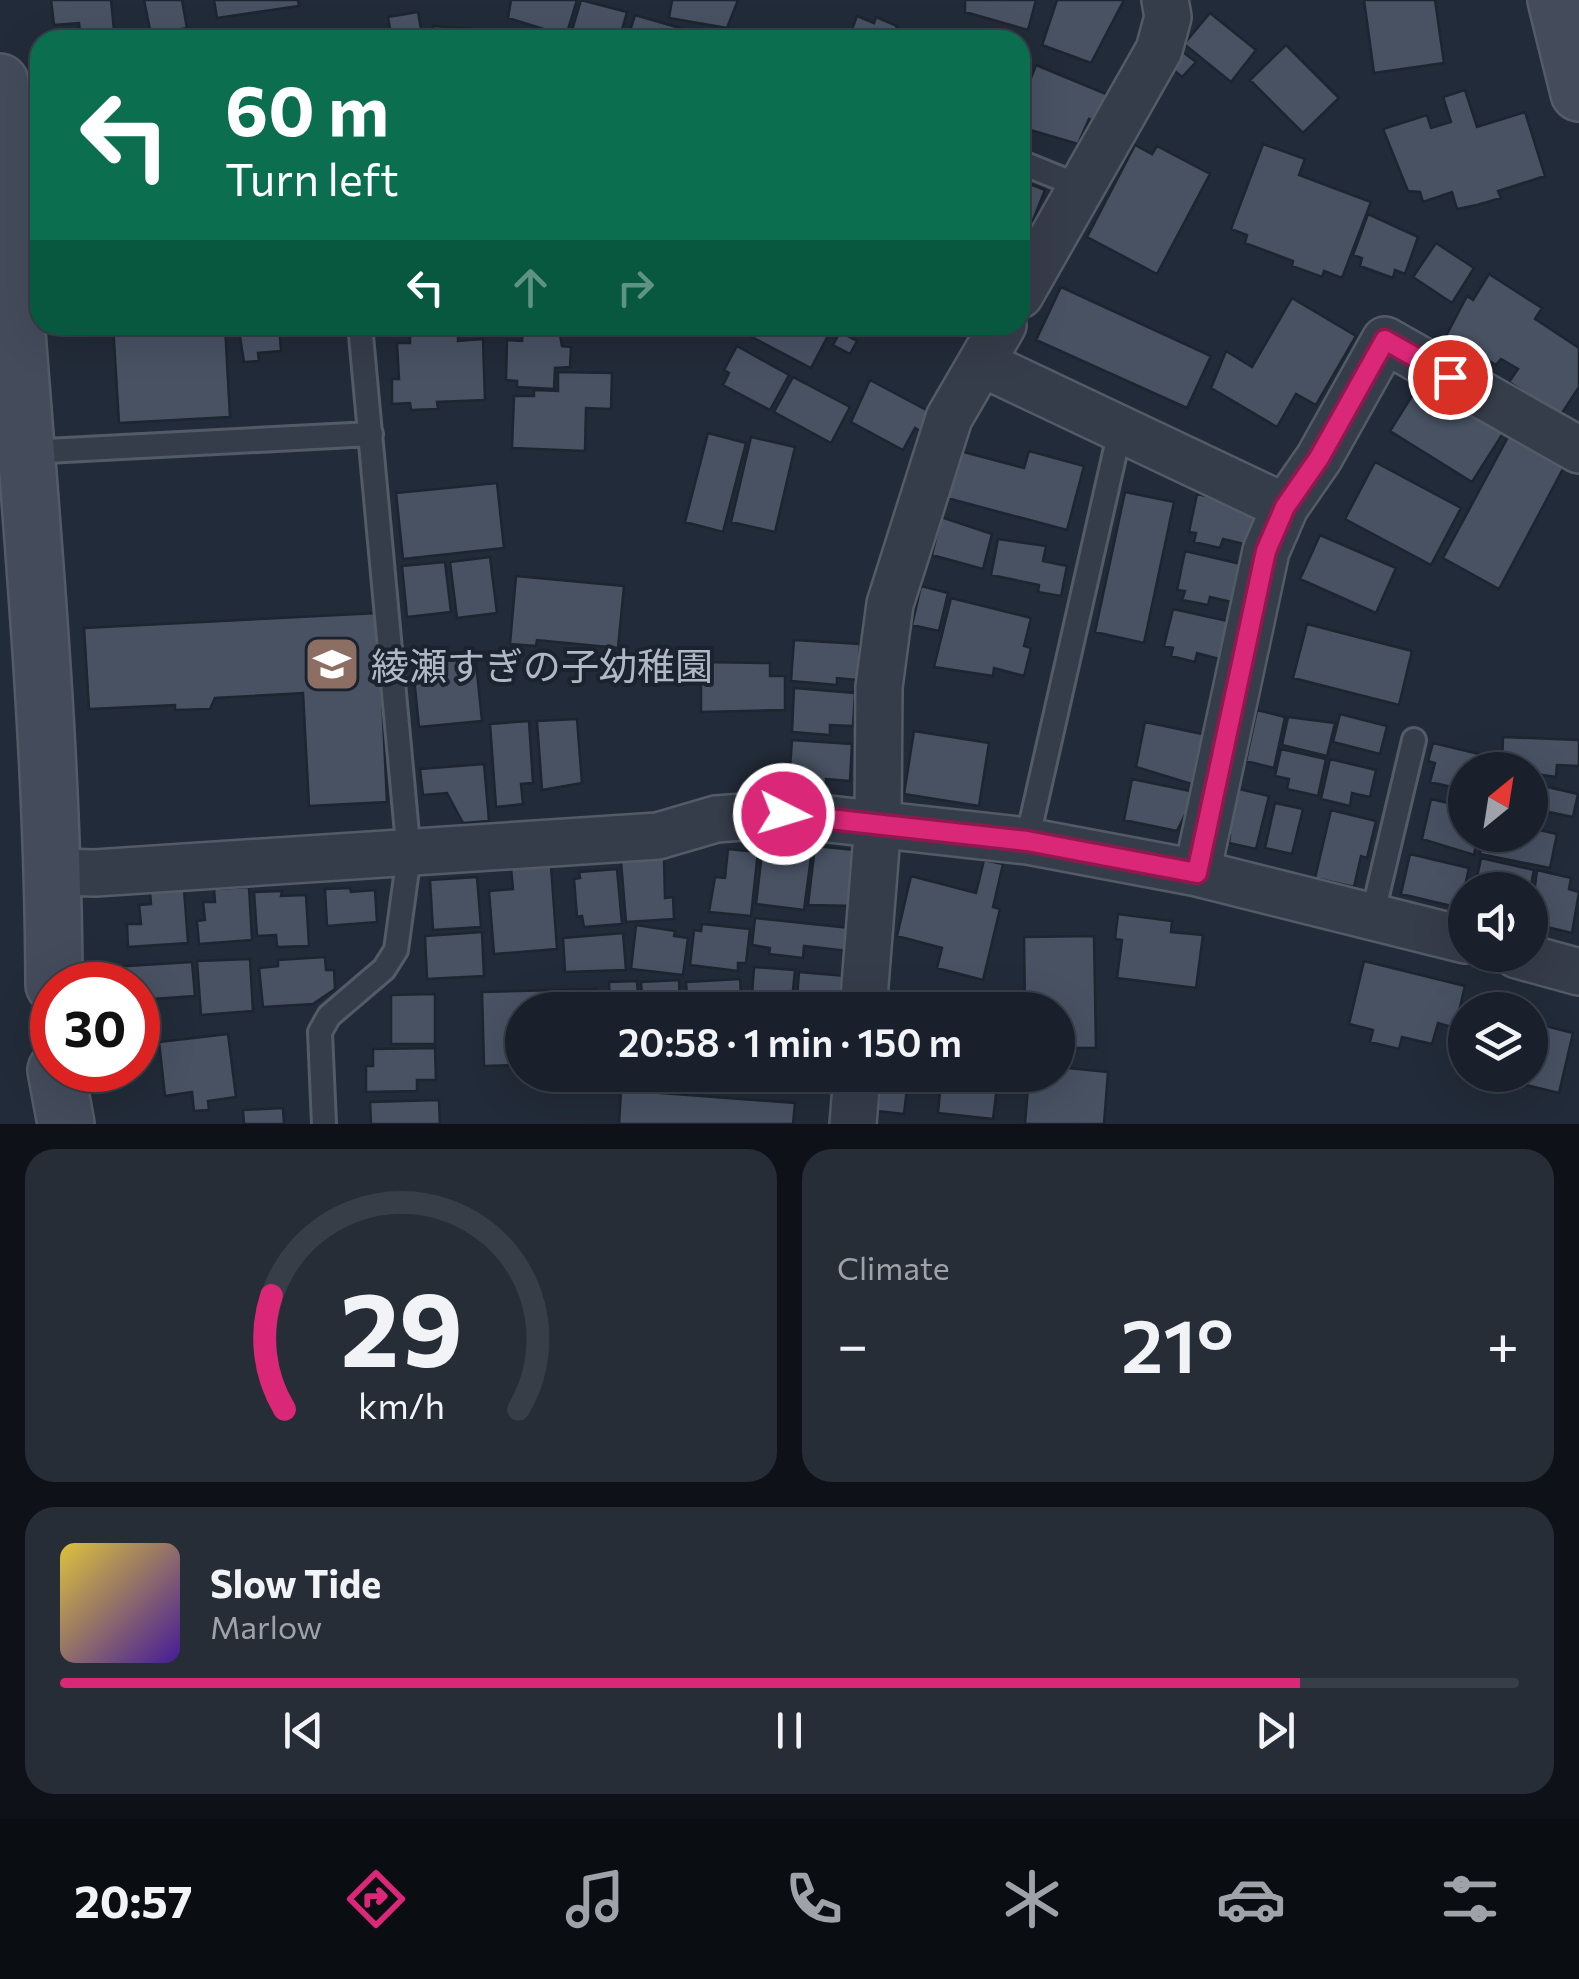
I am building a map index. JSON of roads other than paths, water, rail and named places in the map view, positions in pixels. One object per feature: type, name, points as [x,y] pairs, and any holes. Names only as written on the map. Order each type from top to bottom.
[{"type":"street","points":[[1030,277],[1158,50],[1168,17],[1165,0]]},
{"type":"street","points":[[1556,0],[1579,92]]},
{"type":"street","points":[[0,82],[24,221],[23,452],[17,571],[51,765],[54,962]]},
{"type":"street","points":[[1197,873],[1266,551],[1285,507],[1319,458],[1385,340],[1579,450]]},
{"type":"street","points":[[864,992],[878,822],[880,687],[890,604],[949,418],[992,344],[1121,426],[1285,507]]},
{"type":"street","points":[[54,872],[94,874],[658,836],[716,819],[784,814],[1027,841],[1197,873],[1448,936]]},
{"type":"street","points":[[1548,964],[1579,972]]},
{"type":"street","points":[[60,1092],[66,1124]]},
{"type":"street","points":[[853,1124],[856,1092]]},
{"type":"lane","points":[[1030,166],[1080,186]]},
{"type":"lane","points":[[324,1124],[320,1032],[329,1016],[384,969],[396,950],[409,855],[361,335]]},
{"type":"lane","points":[[1027,841],[1121,426]]},
{"type":"lane","points":[[23,452],[372,434]]},
{"type":"lane","points":[[1372,917],[1414,740]]},
{"type":"place","name":"綾瀬すぎの子幼稚園","points":[[332,664]]}]
